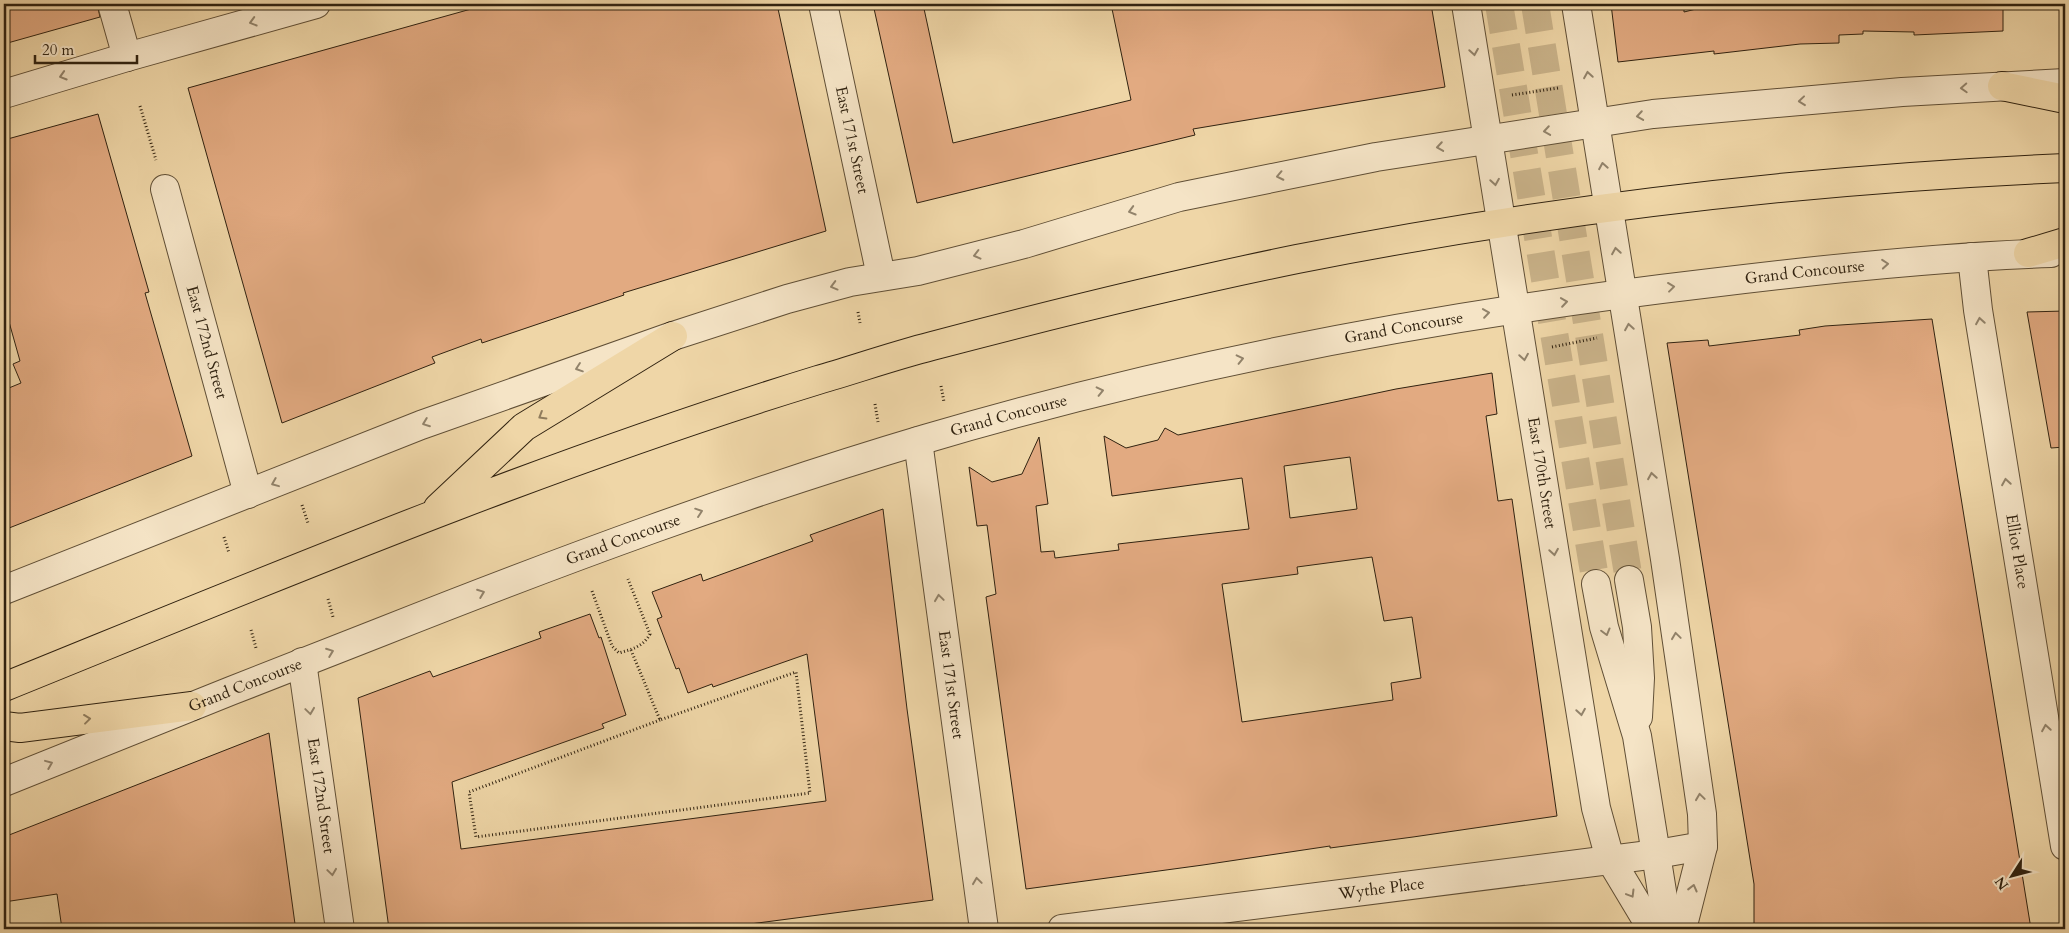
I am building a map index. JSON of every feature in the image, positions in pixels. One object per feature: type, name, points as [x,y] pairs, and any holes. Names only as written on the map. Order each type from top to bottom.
[{"type":"main road","points":[[2002,86],[2065,98]]},
{"type":"main road","points":[[4,686],[428,517],[592,455],[703,417],[933,346],[1147,292],[1338,252],[1502,224],[1675,200],[1958,173],[2065,168]]},
{"type":"main road","points":[[2028,254],[2065,242]]},
{"type":"main road","points":[[428,517],[524,427],[673,336]]},
{"type":"main road","points":[[4,726],[20,728],[192,706]]},
{"type":"street","points":[[112,4],[126,57]]},
{"type":"street","points":[[4,94],[126,57],[316,4]]},
{"type":"street","name":"East 171st Street","points":[[823,4],[881,276]]},
{"type":"street","name":"East 170th Street","points":[[1466,4],[1596,808],[1610,859],[1652,929]]},
{"type":"street","points":[[1576,4],[1665,559],[1700,795],[1703,846],[1682,929]]},
{"type":"street","points":[[4,590],[439,419],[673,336],[786,299],[850,282],[918,271],[1024,244],[1179,198],[1376,157],[1653,114],[1812,100],[2065,82]]},
{"type":"street","name":"East 172nd Street","points":[[165,189],[248,494]]},
{"type":"street","name":"Grand Concourse","points":[[4,782],[302,662],[638,533],[918,441],[1084,395],[1243,358],[1408,326],[1516,309],[1852,266],[2065,252]]},
{"type":"street","name":"Elliot Place","points":[[1972,257],[1978,310],[2065,846]]},
{"type":"street","name":"East 171st Street","points":[[918,441],[984,929]]},
{"type":"street","points":[[1629,580],[1639,652],[1640,678],[1637,736]]},
{"type":"street","points":[[1596,584],[1604,627],[1637,736],[1668,929]]},
{"type":"street","name":"East 172nd Street","points":[[302,662],[340,929]]},
{"type":"street","name":"Wythe Place","points":[[1062,929],[1657,854],[1703,846]]},
{"type":"path","points":[[1505,97],[1567,86]]},
{"type":"path","points":[[140,106],[155,156]]},
{"type":"path","points":[[1545,348],[1599,338]]},
{"type":"path","points":[[302,505],[308,523]]},
{"type":"path","points":[[221,528],[229,553]]},
{"type":"path","points":[[592,591],[612,646],[619,653],[632,650],[645,644],[650,634],[628,579]]},
{"type":"path","points":[[328,599],[333,618]]},
{"type":"path","points":[[251,630],[258,656]]},
{"type":"path","points":[[632,650],[660,720]]},
{"type":"path","points":[[796,672],[810,793],[476,837],[469,792],[660,720],[796,672]]},
{"type":"building","points":[[4,4],[97,4],[100,17],[4,44]]},
{"type":"building","points":[[489,4],[777,4],[826,231],[623,293],[624,295],[482,343],[481,339],[432,357],[435,363],[282,423],[188,88]]},
{"type":"building","points":[[873,4],[923,4],[953,143],[1131,100],[1111,4],[1431,4],[1445,87],[1193,129],[1195,135],[917,203]]},
{"type":"building","points":[[1611,4],[1675,4],[1676,9],[1684,8],[1684,12],[1716,4],[2003,4],[2003,31],[1914,35],[1914,32],[1863,31],[1863,34],[1839,35],[1839,43],[1800,44],[1714,54],[1714,51],[1618,62]]},
{"type":"building","points":[[98,114],[149,292],[145,293],[192,456],[4,530],[4,390],[21,383],[13,364],[20,361],[4,304],[4,140]]},
{"type":"building","points":[[2065,311],[2065,447],[2051,448],[2027,312]]},
{"type":"building","points":[[1932,319],[2031,929],[1754,929],[1754,884],[1667,343],[1708,340],[1709,346],[1800,335],[1799,330],[1825,326]]},
{"type":"building","points":[[1492,373],[1497,414],[1486,416],[1498,501],[1512,499],[1557,816],[1026,889],[986,597],[996,594],[987,525],[977,526],[969,467],[992,482],[1022,474],[1039,437],[1048,504],[1036,506],[1041,552],[1054,551],[1055,558],[1119,550],[1118,544],[1249,529],[1242,478],[1112,496],[1104,436],[1126,448],[1158,440],[1165,428],[1178,435],[1396,389]],"holes":[[[1350,457],[1357,509],[1290,518],[1284,466]],[[1372,557],[1384,621],[1412,617],[1421,678],[1391,683],[1393,700],[1242,722],[1222,584],[1298,574],[1297,567]]]},
{"type":"building","points":[[883,509],[907,709],[933,900],[712,929],[389,929],[358,698],[430,671],[433,677],[541,638],[539,632],[590,614],[599,638],[601,637],[626,715],[602,724],[604,728],[452,782],[461,849],[826,801],[807,654],[713,687],[712,684],[688,693],[679,668],[676,669],[657,619],[662,617],[652,592],[701,574],[703,581],[813,541],[810,535]]},
{"type":"building","points":[[269,733],[295,924],[284,926],[285,929],[62,929],[57,894],[4,902],[4,837]]},
{"type":"tunnel","points":[[1499,4],[1596,584]]},
{"type":"tunnel","points":[[1535,4],[1629,580]]}]
